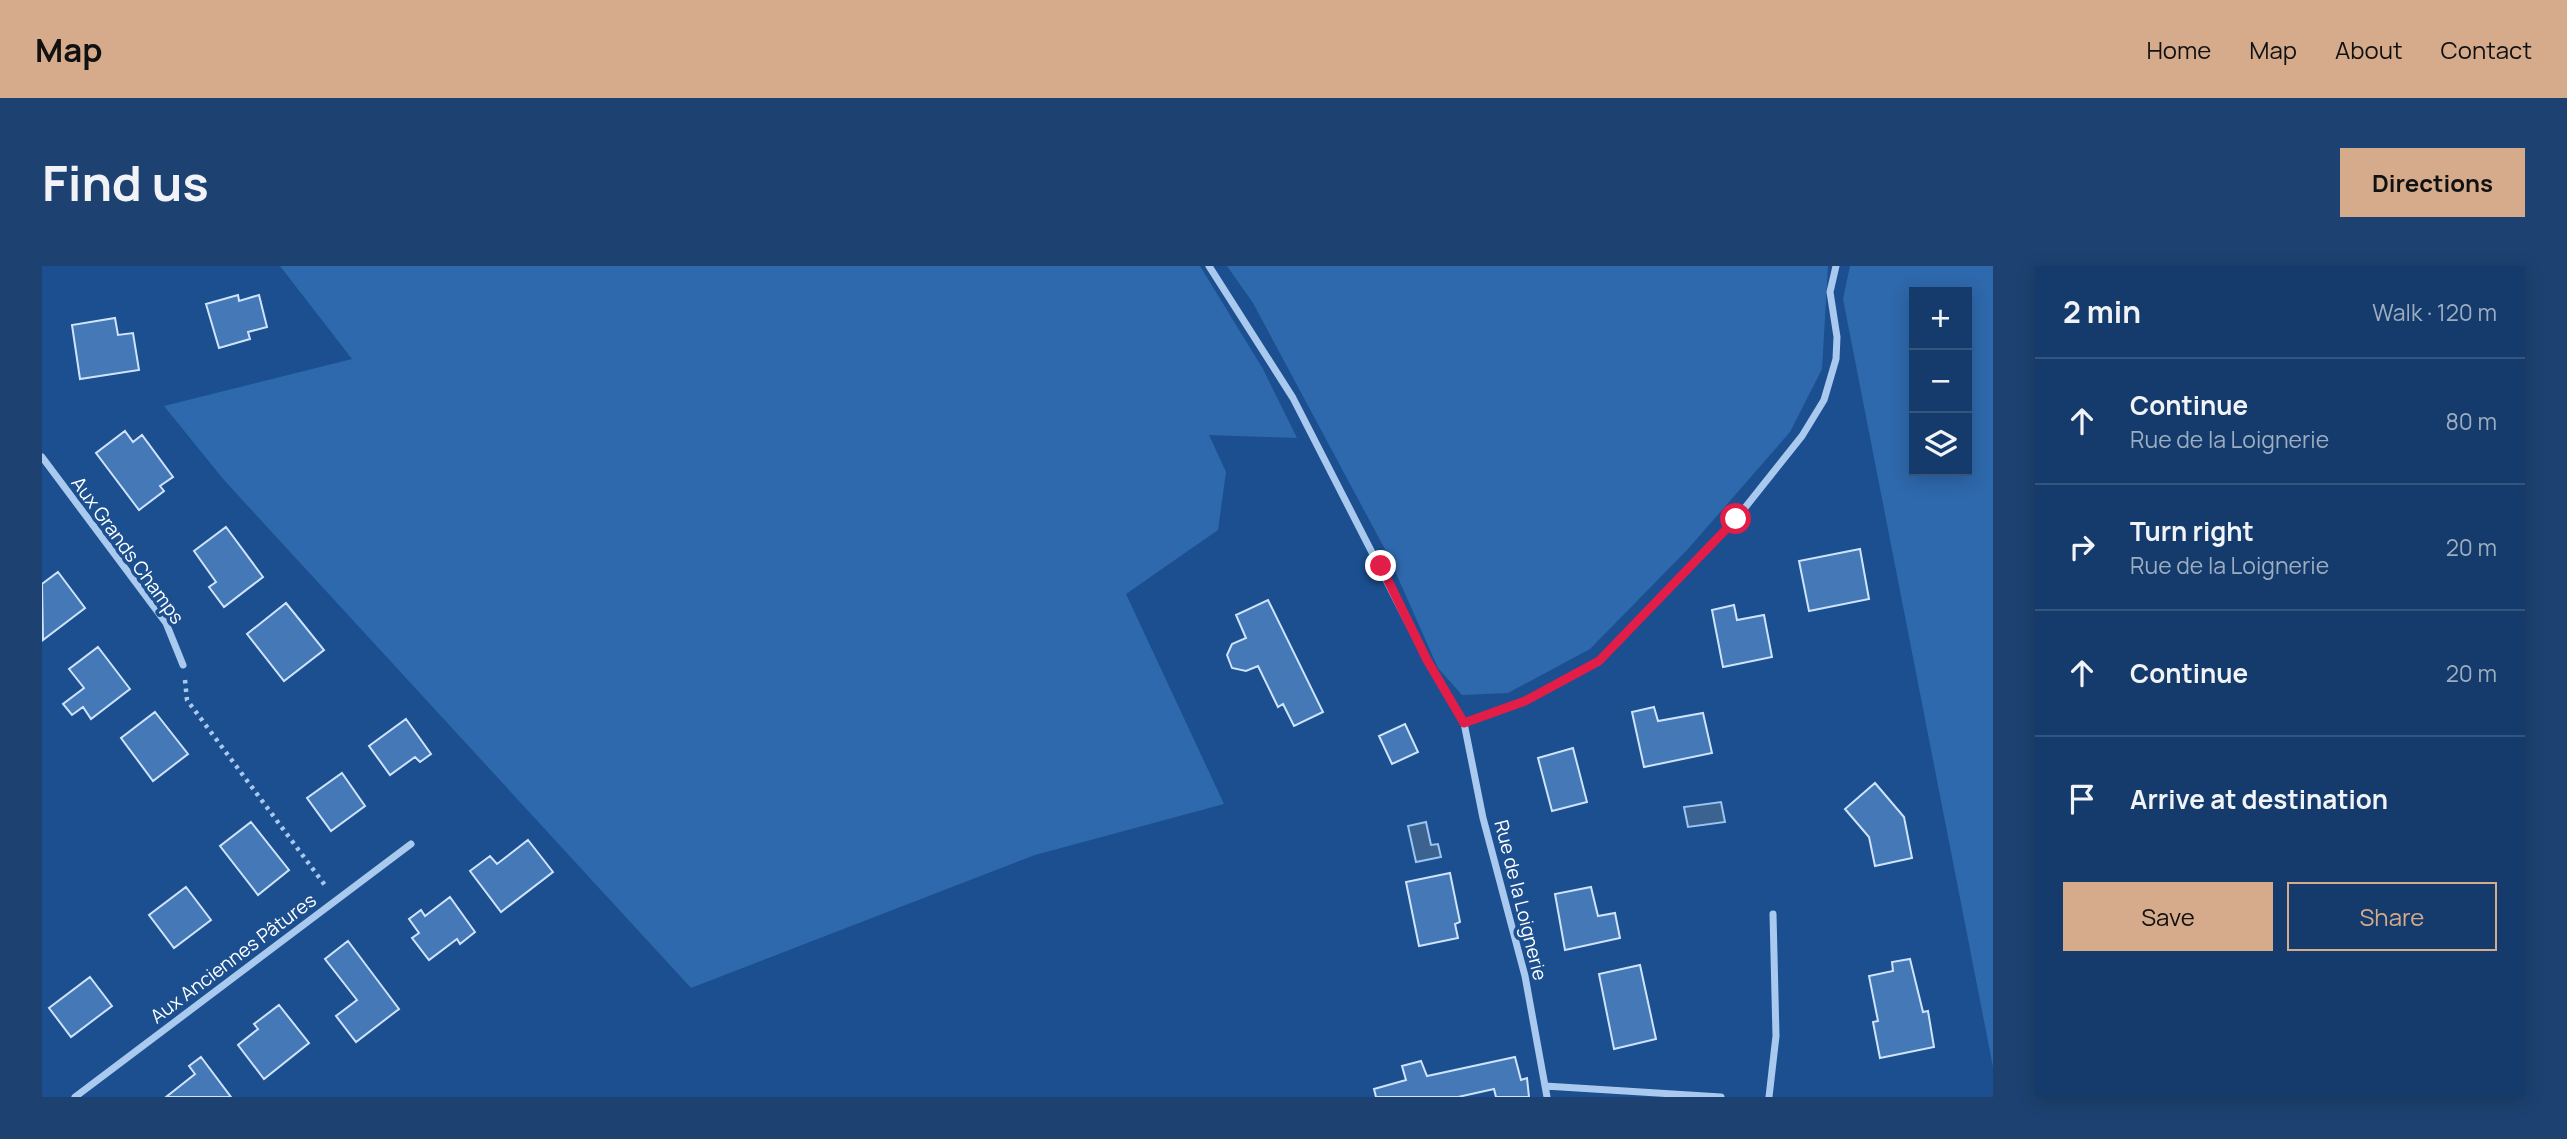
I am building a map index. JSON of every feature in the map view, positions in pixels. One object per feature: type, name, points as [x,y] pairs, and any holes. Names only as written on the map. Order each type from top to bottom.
[{"type":"street","name":"Rue de la Loignerie","points":[[1209,266],[1293,398],[1427,660],[1464,723],[1483,818],[1525,976],[1546,1097]]},
{"type":"street","points":[[1464,723],[1525,701],[1599,661],[1744,509],[1802,436],[1824,400],[1836,359],[1830,292],[1836,266]]},
{"type":"street","name":"Aux Grands Champs","points":[[42,457],[166,622],[183,665]]},
{"type":"street","name":"Aux Anciennes Pâtures","points":[[75,1097],[411,844]]},
{"type":"street","points":[[1769,1097],[1776,1036],[1773,914]]},
{"type":"street","points":[[1545,1086],[1721,1097]]},
{"type":"path","points":[[183,665],[187,700],[335,900]]},
{"type":"shaded area","points":[[280,266],[1200,266],[1263,369],[1297,438],[1209,435],[1226,472],[1218,530],[1126,594],[1224,804],[1035,855],[691,988],[224,480],[164,406],[352,359]]},
{"type":"shaded area","points":[[1227,266],[1828,266],[1822,369],[1790,432],[1688,549],[1590,649],[1508,693],[1462,695],[1438,668],[1387,553],[1253,303]]},
{"type":"shaded area","points":[[1850,266],[1993,266],[1993,1067],[1843,299]]},
{"type":"shaded area","points":[[1721,802],[1725,822],[1688,827],[1684,807]]},
{"type":"shaded area","points":[[1426,822],[1431,845],[1438,844],[1441,857],[1416,862],[1408,826]]},
{"type":"building","points":[[238,295],[239,301],[259,295],[267,327],[248,332],[250,339],[219,348],[206,304]]},
{"type":"building","points":[[115,318],[118,335],[133,333],[139,370],[80,379],[72,325]]},
{"type":"building","points":[[125,431],[133,442],[142,435],[173,477],[160,486],[164,491],[139,510],[96,453]]},
{"type":"building","points":[[226,527],[263,577],[224,607],[209,587],[216,582],[194,551]]},
{"type":"building","points":[[1860,549],[1869,599],[1809,611],[1799,561]]},
{"type":"building","points":[[58,572],[85,608],[43,640],[42,584]]},
{"type":"building","points":[[1268,600],[1323,712],[1294,726],[1283,704],[1278,707],[1258,666],[1246,671],[1232,668],[1227,655],[1232,644],[1246,638],[1236,615]]},
{"type":"building","points":[[286,603],[324,650],[284,681],[247,634]]},
{"type":"building","points":[[1734,605],[1737,620],[1764,615],[1772,657],[1723,667],[1712,610]]},
{"type":"building","points":[[98,647],[130,689],[91,719],[83,707],[72,715],[63,704],[84,688],[69,669]]},
{"type":"building","points":[[1654,707],[1658,721],[1703,713],[1712,753],[1644,767],[1632,712]]},
{"type":"building","points":[[155,712],[188,754],[153,781],[121,738]]},
{"type":"building","points":[[406,719],[431,754],[420,762],[415,757],[390,775],[369,746]]},
{"type":"building","points":[[1405,724],[1418,752],[1392,764],[1379,736]]},
{"type":"building","points":[[1573,748],[1587,802],[1552,811],[1538,758]]},
{"type":"building","points":[[342,773],[365,806],[331,831],[307,798]]},
{"type":"building","points":[[1875,783],[1904,817],[1912,858],[1875,866],[1869,837],[1845,809]]},
{"type":"building","points":[[251,822],[289,870],[258,895],[220,846]]},
{"type":"building","points":[[528,840],[553,872],[501,912],[470,871],[490,856],[497,864]]},
{"type":"building","points":[[1450,873],[1460,922],[1455,924],[1458,938],[1419,946],[1406,882]]},
{"type":"building","points":[[186,887],[211,920],[174,948],[149,915]]},
{"type":"building","points":[[1591,887],[1598,916],[1615,913],[1620,938],[1565,950],[1555,894]]},
{"type":"building","points":[[450,897],[475,932],[460,944],[457,939],[429,960],[412,938],[419,933],[409,919],[421,910],[425,916]]},
{"type":"building","points":[[348,941],[399,1009],[356,1042],[336,1016],[357,1000],[325,959]]},
{"type":"building","points":[[1910,959],[1923,1012],[1928,1011],[1934,1047],[1880,1058],[1873,1022],[1878,1021],[1869,976],[1893,971],[1892,962]]},
{"type":"building","points":[[1640,965],[1656,1039],[1614,1049],[1599,974]]},
{"type":"building","points":[[90,977],[112,1006],[71,1037],[49,1008]]},
{"type":"building","points":[[279,1005],[309,1043],[264,1079],[238,1045],[258,1029],[254,1024]]},
{"type":"building","points":[[201,1057],[231,1097],[166,1097],[195,1074],[189,1066]]},
{"type":"building","points":[[1515,1057],[1521,1080],[1527,1078],[1529,1097],[1496,1097],[1494,1089],[1458,1097],[1376,1097],[1374,1089],[1406,1080],[1402,1066],[1421,1061],[1427,1076]]},
{"type":"route","points":[[1381,566],[1427,660],[1464,723],[1525,701],[1599,661],[1736,519]]}]
